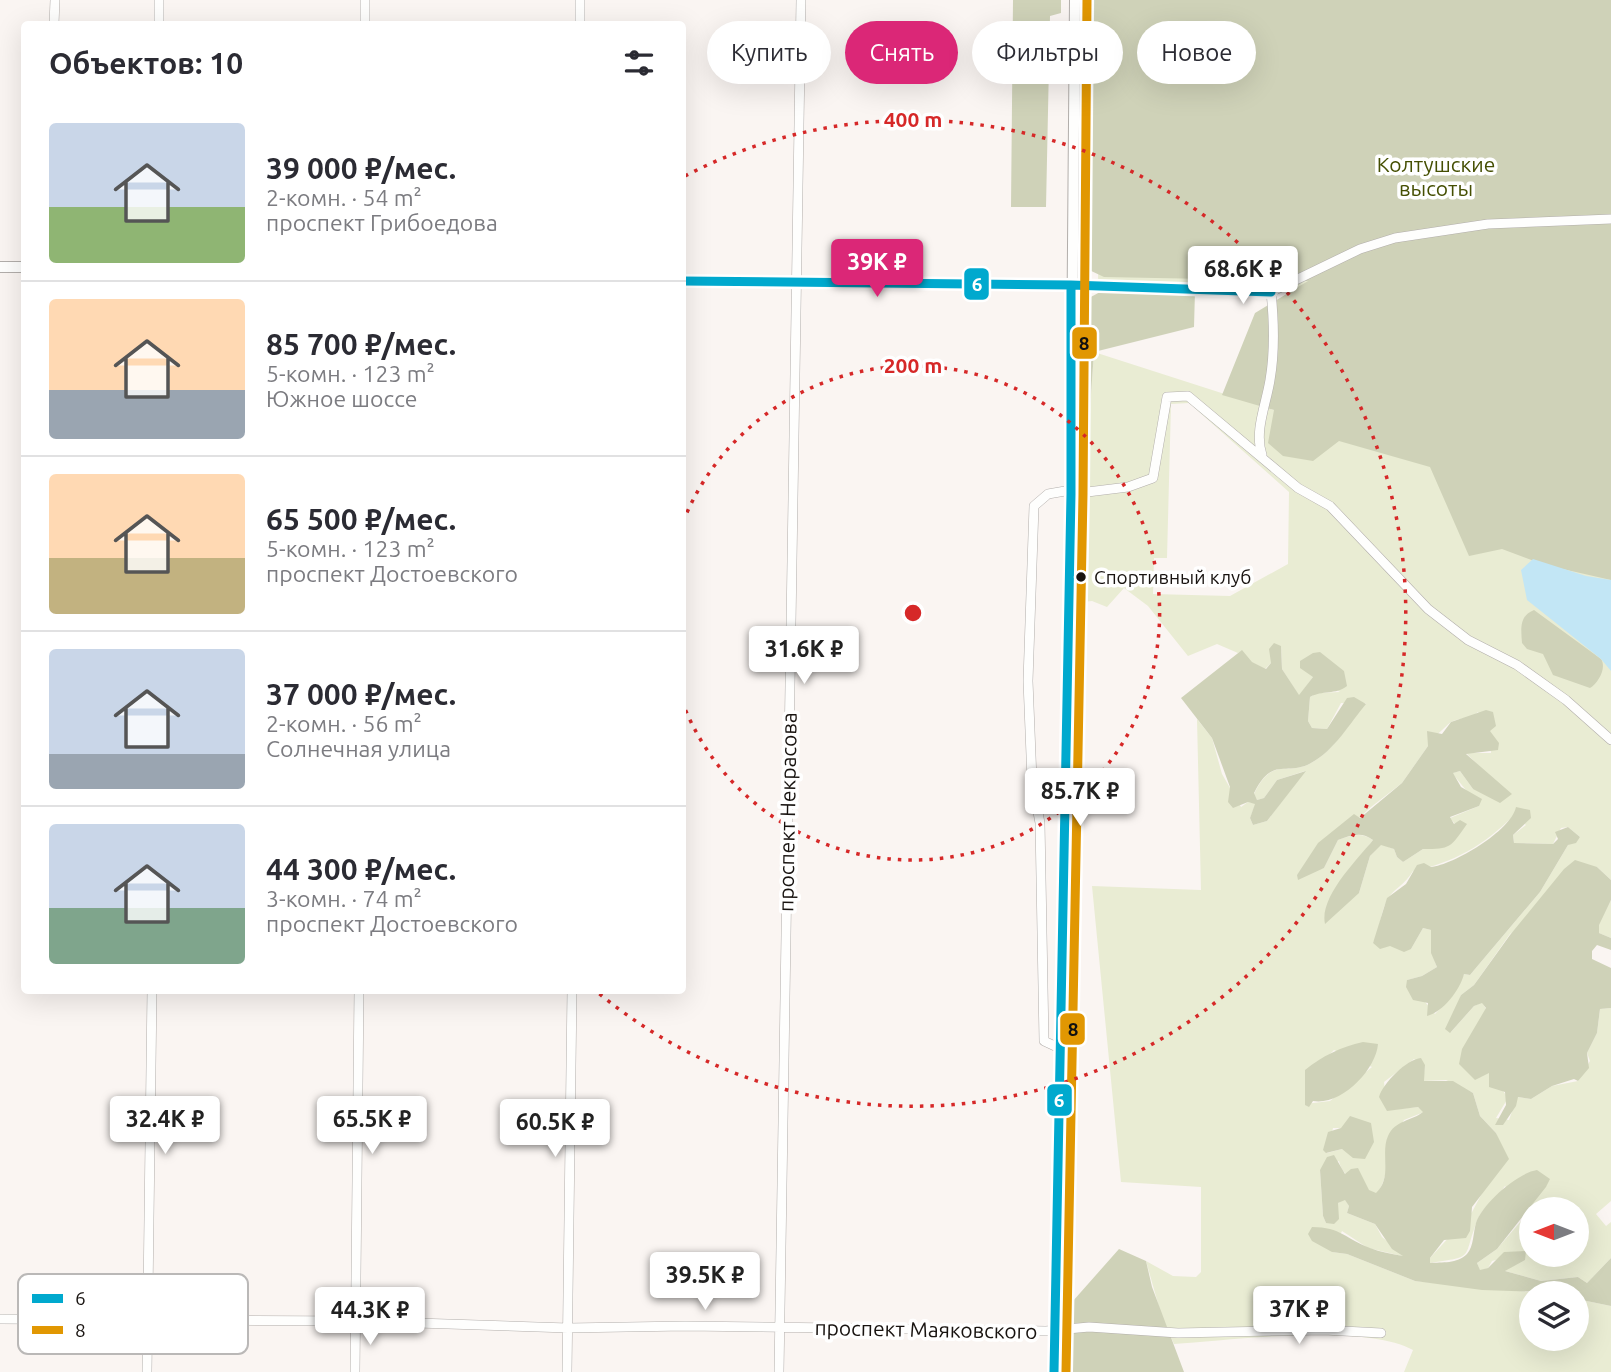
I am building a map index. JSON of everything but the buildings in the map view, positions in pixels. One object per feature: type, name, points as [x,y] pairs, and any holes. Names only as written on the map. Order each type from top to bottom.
[{"type":"street","points":[[54,21],[55,0]]},
{"type":"street","points":[[159,0],[159,21]]},
{"type":"street","points":[[365,0],[365,21]]},
{"type":"street","points":[[580,0],[580,21]]},
{"type":"street","name":"проспект Некрасова","points":[[779,1372],[794,283],[801,0]]},
{"type":"street","points":[[1054,1372],[1071,492],[1075,0]]},
{"type":"street","points":[[686,281],[1071,285],[1271,292],[1360,249],[1395,238],[1488,225],[1611,219]]},
{"type":"street","points":[[0,267],[21,267]]},
{"type":"street","points":[[1262,457],[1257,440],[1270,378],[1273,317],[1271,292]]},
{"type":"street","points":[[1059,1048],[1044,1041],[1040,823],[1032,780],[1028,681],[1034,506],[1048,495],[1128,486],[1153,478],[1167,397],[1188,396],[1298,488],[1330,506],[1355,529],[1428,610],[1468,640],[1517,665],[1557,693],[1611,740]]},
{"type":"street","points":[[149,1274],[152,994]]},
{"type":"street","points":[[355,1372],[359,994]]},
{"type":"street","points":[[567,1372],[572,994]]},
{"type":"street","name":"проспект Маяковского","points":[[0,1319],[18,1319]]},
{"type":"street","name":"проспект Маяковского","points":[[248,1321],[355,1321],[568,1328],[1055,1330],[1089,1327],[1192,1333],[1324,1330],[1381,1333]]},
{"type":"street","points":[[148,1354],[148,1372]]},
{"type":"green space","points":[[1013,0],[1061,0],[1061,13],[1050,16],[1050,21],[1013,21]]},
{"type":"green space","name":"Колтушские высоты","points":[[1087,0],[1611,0],[1611,580],[1545,565],[1502,549],[1469,556],[1430,467],[1339,441],[1313,461],[1283,456],[1268,443],[1274,410],[1222,395],[1255,313],[1308,281],[1104,277],[1087,269],[1086,84],[1123,84],[1123,21],[1087,21]]},
{"type":"green space","points":[[1103,0],[1611,0],[1611,880],[1597,867],[1510,934],[1474,985],[1461,995],[1451,1032],[1474,1006],[1482,1002],[1486,1009],[1465,1068],[1475,1079],[1490,1072],[1508,1098],[1496,1118],[1509,1120],[1517,1097],[1531,1099],[1552,1086],[1578,1081],[1590,1061],[1587,1053],[1597,1033],[1600,1009],[1611,1008],[1611,1201],[1596,1214],[1606,1226],[1611,1222],[1611,1258],[1589,1281],[1578,1277],[1541,1281],[1505,1271],[1519,1258],[1519,1267],[1589,1267],[1589,1197],[1519,1197],[1519,1202],[1505,1186],[1479,1216],[1465,1254],[1455,1259],[1430,1263],[1430,1258],[1472,1212],[1503,1154],[1496,1133],[1480,1116],[1473,1093],[1446,1080],[1423,1081],[1425,1066],[1414,1059],[1384,1082],[1387,1110],[1418,1107],[1424,1112],[1404,1120],[1386,1151],[1386,1174],[1376,1194],[1348,1177],[1339,1161],[1320,1170],[1323,1216],[1326,1223],[1338,1203],[1345,1199],[1349,1206],[1347,1213],[1375,1224],[1382,1237],[1406,1257],[1368,1248],[1342,1231],[1332,1252],[1347,1254],[1415,1281],[1519,1291],[1519,1351],[1589,1351],[1589,1301],[1611,1306],[1611,1372],[1404,1372],[1413,1350],[1391,1342],[1363,1337],[1297,1335],[1174,1344],[1161,1314],[1146,1261],[1173,1276],[1196,1277],[1201,1272],[1201,1187],[1121,1182],[1092,886],[1201,890],[1197,719],[1212,738],[1222,774],[1241,807],[1248,802],[1256,803],[1250,818],[1253,825],[1267,821],[1305,771],[1277,780],[1264,798],[1257,800],[1254,794],[1267,775],[1280,769],[1302,767],[1319,758],[1334,744],[1366,703],[1341,703],[1327,729],[1312,728],[1308,721],[1310,697],[1317,693],[1340,692],[1313,677],[1299,696],[1282,669],[1281,646],[1271,656],[1271,663],[1265,669],[1251,662],[1242,651],[1238,653],[1217,644],[1188,656],[1148,606],[1124,588],[1107,607],[1092,601],[1082,602],[1086,568],[1083,556],[1085,480],[1094,352],[1274,410],[1287,456],[1295,281],[1259,284],[1098,282],[1102,84],[1123,84],[1123,21],[1103,21]],"holes":[[[1189,403],[1289,492],[1288,564],[1230,596],[1153,594],[1154,558],[1167,558],[1171,404]],[[1478,712],[1490,731],[1491,753],[1466,753],[1488,775],[1473,789],[1460,771],[1452,773],[1479,806],[1450,818],[1455,824],[1431,849],[1423,849],[1403,862],[1394,849],[1381,844],[1370,856],[1359,893],[1345,875],[1373,840],[1365,836],[1338,840],[1324,868],[1297,875],[1371,807],[1402,783],[1428,746],[1429,739],[1451,722]],[[1514,815],[1526,825],[1513,835],[1514,843],[1553,844],[1561,828],[1568,827],[1580,837],[1568,845],[1540,892],[1470,975],[1464,974],[1453,995],[1435,1014],[1407,980],[1422,976],[1437,967],[1431,930],[1423,928],[1411,949],[1373,943],[1387,900],[1413,871],[1442,863],[1468,851],[1492,835]],[[1334,1050],[1372,1067],[1330,1101],[1305,1104],[1316,1062],[1324,1060]],[[1333,1128],[1341,1128],[1349,1152],[1342,1149],[1327,1153]]]},
{"type":"green space","points":[[1012,84],[1049,84],[1046,207],[1011,207]]},
{"type":"green space","points":[[1102,291],[1195,291],[1194,327],[1094,352],[1085,480],[1087,299]]},
{"type":"green space","points":[[1534,610],[1601,659],[1601,675],[1590,688],[1553,675],[1543,654],[1527,649],[1522,643],[1523,619]]},
{"type":"green space","points":[[1274,643],[1281,646],[1282,669],[1299,695],[1313,677],[1300,668],[1300,661],[1313,653],[1320,652],[1344,671],[1347,686],[1338,691],[1310,697],[1308,721],[1312,728],[1327,729],[1347,698],[1354,697],[1366,704],[1334,744],[1319,758],[1302,767],[1280,769],[1267,774],[1254,793],[1257,800],[1264,798],[1277,780],[1306,771],[1267,821],[1253,825],[1250,818],[1255,804],[1248,802],[1233,808],[1228,802],[1230,787],[1212,738],[1181,698],[1242,650],[1252,662],[1266,669],[1271,663],[1269,649]]},
{"type":"green space","points":[[1486,710],[1493,712],[1496,726],[1490,731],[1499,743],[1498,750],[1466,754],[1512,794],[1500,803],[1473,789],[1460,771],[1453,773],[1461,787],[1482,799],[1479,806],[1450,817],[1454,824],[1460,820],[1467,824],[1457,838],[1449,846],[1423,849],[1403,862],[1394,849],[1381,845],[1370,856],[1359,893],[1325,924],[1325,913],[1333,891],[1373,840],[1352,835],[1338,840],[1324,868],[1298,880],[1297,875],[1318,843],[1354,814],[1360,818],[1402,783],[1428,746],[1427,731],[1442,734],[1451,722]]},
{"type":"green space","points":[[1516,807],[1530,810],[1531,818],[1513,835],[1514,843],[1553,844],[1558,839],[1555,832],[1568,827],[1580,837],[1576,843],[1568,845],[1540,892],[1470,975],[1464,974],[1450,1000],[1427,1016],[1428,1003],[1413,1000],[1406,987],[1407,980],[1422,976],[1437,967],[1431,953],[1431,930],[1423,928],[1411,949],[1404,952],[1390,946],[1380,949],[1373,943],[1387,898],[1406,884],[1417,865],[1441,865],[1493,836],[1512,816]]},
{"type":"green space","points":[[1575,860],[1597,867],[1611,880],[1611,900],[1599,925],[1599,933],[1611,938],[1611,950],[1597,945],[1592,951],[1592,959],[1611,968],[1611,1008],[1600,1009],[1597,1033],[1587,1053],[1589,1068],[1578,1081],[1574,1079],[1552,1086],[1531,1099],[1518,1097],[1516,1106],[1503,1125],[1495,1125],[1506,1105],[1505,1092],[1489,1087],[1489,1073],[1475,1080],[1459,1064],[1462,1049],[1486,1008],[1482,1003],[1474,1006],[1450,1033],[1445,1029],[1461,995],[1474,985],[1510,935],[1564,869]]},
{"type":"green space","points":[[1611,900],[1611,938],[1599,933],[1598,925]]},
{"type":"green space","points":[[1363,1042],[1378,1044],[1376,1054],[1364,1075],[1335,1098],[1313,1101],[1309,1107],[1305,1105],[1305,1070],[1332,1053]]},
{"type":"green space","points":[[1421,1058],[1425,1065],[1424,1081],[1453,1081],[1473,1093],[1480,1116],[1496,1133],[1509,1159],[1472,1207],[1470,1231],[1466,1238],[1444,1240],[1430,1258],[1430,1263],[1454,1261],[1467,1254],[1476,1223],[1485,1207],[1510,1183],[1537,1170],[1550,1179],[1546,1187],[1538,1197],[1519,1197],[1519,1221],[1497,1249],[1477,1263],[1480,1270],[1488,1268],[1504,1252],[1519,1251],[1519,1263],[1505,1271],[1541,1281],[1519,1281],[1519,1291],[1482,1290],[1415,1281],[1347,1254],[1332,1252],[1312,1241],[1308,1234],[1312,1227],[1330,1229],[1362,1245],[1403,1256],[1392,1249],[1375,1224],[1347,1213],[1349,1206],[1345,1200],[1338,1203],[1339,1219],[1334,1224],[1326,1223],[1323,1216],[1320,1170],[1327,1157],[1334,1155],[1345,1174],[1358,1168],[1369,1190],[1376,1193],[1384,1180],[1388,1136],[1399,1124],[1423,1112],[1418,1107],[1387,1111],[1379,1097],[1396,1073],[1415,1059]]},
{"type":"green space","points":[[1350,1116],[1371,1123],[1374,1142],[1365,1159],[1353,1158],[1342,1149],[1326,1153],[1323,1150],[1328,1132],[1341,1128]]},
{"type":"green space","points":[[1519,1223],[1519,1254],[1492,1261],[1488,1268],[1480,1271],[1477,1263],[1497,1249]]},
{"type":"green space","points":[[1119,1249],[1146,1261],[1152,1287],[1184,1372],[1066,1372],[1065,1310]]},
{"type":"green space","points":[[1611,1258],[1611,1306],[1589,1301],[1589,1281]]},
{"type":"green space","points":[[1578,1277],[1584,1281],[1541,1281]]},
{"type":"water","points":[[1533,559],[1586,576],[1611,580],[1611,671],[1601,659],[1527,600],[1521,570]]},
{"type":"waterway","points":[[1091,157],[1093,0]]},
{"type":"transit line","name":"8","points":[[1066,1372],[1083,494],[1087,0]]},
{"type":"transit line","name":"6","points":[[686,281],[1071,285],[1271,292]]},
{"type":"transit line","name":"6","points":[[1054,1372],[1071,494],[1071,285]]},
{"type":"place","name":"Спортивный клуб","points":[[1081,577]]}]
